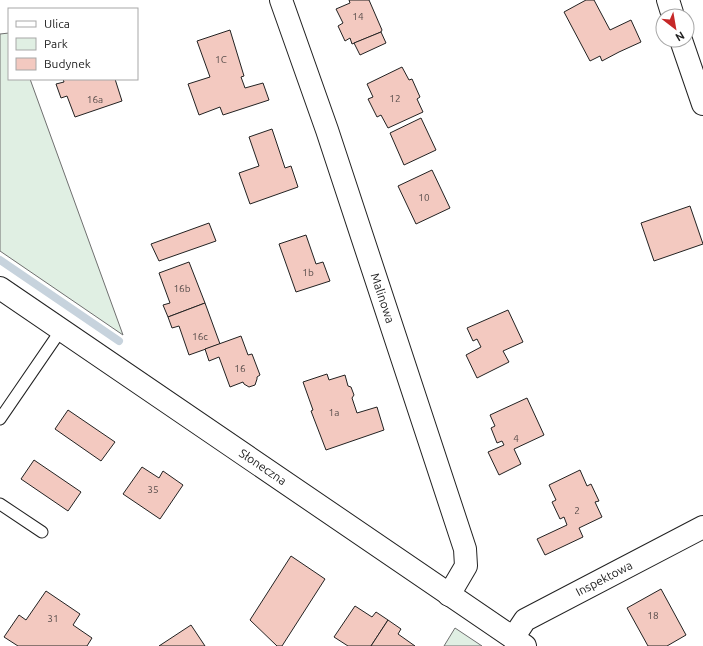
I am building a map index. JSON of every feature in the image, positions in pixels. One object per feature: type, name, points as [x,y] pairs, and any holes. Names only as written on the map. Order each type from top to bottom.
[{"type":"street","name":"Malinowa","points":[[281,0],[326,130],[465,549],[466,566],[449,595]]},
{"type":"street","points":[[684,48],[703,104]]},
{"type":"street","name":"Słoneczna","points":[[0,288],[519,642]]},
{"type":"street","name":"Inspektowa","points":[[519,642],[525,620],[703,528]]},
{"type":"lane","points":[[0,419],[61,330]]},
{"type":"lane","points":[[0,504],[42,532]]},
{"type":"green space","points":[[8,33],[8,80],[30,80],[123,335],[0,251],[0,34]]},
{"type":"green space","points":[[455,628],[482,646],[444,646]]},
{"type":"building","points":[[349,0],[369,0],[382,30],[381,32],[352,44],[350,38],[345,41],[338,26],[343,23],[336,9],[350,3]]},
{"type":"building","points":[[586,0],[594,0],[610,30],[631,20],[641,42],[602,61],[600,56],[590,61],[564,12]]},
{"type":"building","points":[[230,30],[244,76],[241,77],[245,88],[263,83],[269,100],[223,115],[220,107],[199,115],[188,84],[210,77],[197,41]]},
{"type":"building","points":[[381,32],[386,43],[360,55],[354,43]]},
{"type":"building","points":[[402,67],[409,80],[412,79],[420,97],[417,99],[423,112],[388,128],[381,115],[377,117],[368,99],[373,97],[367,84]]},
{"type":"building","points":[[63,80],[115,80],[122,101],[75,117],[67,96],[61,98],[56,84],[64,82]]},
{"type":"building","points":[[421,118],[436,150],[404,165],[390,133]]},
{"type":"building","points":[[272,129],[285,168],[291,166],[298,187],[250,204],[239,173],[259,166],[249,137]]},
{"type":"building","points":[[432,170],[450,208],[416,224],[398,186]]},
{"type":"building","points":[[690,206],[703,244],[654,261],[641,223]]},
{"type":"building","points":[[209,223],[216,241],[159,261],[151,244]]},
{"type":"building","points":[[306,235],[316,264],[323,262],[330,281],[296,292],[279,244]]},
{"type":"building","points":[[189,262],[205,303],[168,317],[163,305],[170,303],[159,273]]},
{"type":"building","points":[[205,303],[220,344],[189,355],[179,326],[172,328],[168,317]]},
{"type":"building","points":[[508,310],[523,342],[503,351],[509,362],[477,378],[466,355],[481,347],[477,339],[473,341],[467,328]]},
{"type":"building","points":[[241,336],[248,355],[252,354],[260,375],[257,377],[255,385],[249,387],[243,382],[230,387],[219,357],[209,361],[205,349]]},
{"type":"building","points":[[327,374],[329,380],[345,375],[348,386],[351,387],[354,395],[352,398],[357,413],[377,407],[384,430],[326,450],[311,411],[313,410],[303,382]]},
{"type":"building","points":[[527,398],[544,435],[514,449],[521,464],[499,475],[488,452],[504,445],[502,441],[497,443],[491,428],[495,426],[490,415]]},
{"type":"building","points":[[68,410],[115,442],[101,461],[55,429]]},
{"type":"building","points":[[34,460],[81,492],[68,511],[21,479]]},
{"type":"building","points":[[142,467],[159,478],[163,471],[183,485],[160,519],[123,494]]},
{"type":"building","points":[[580,470],[587,486],[591,484],[599,501],[595,502],[602,517],[579,528],[583,537],[545,555],[537,539],[567,525],[564,517],[560,519],[552,502],[556,500],[549,485]]},
{"type":"building","points":[[291,556],[325,579],[282,646],[277,646],[250,620]]},
{"type":"building","points":[[661,589],[686,635],[667,646],[648,646],[627,608]]},
{"type":"building","points":[[46,591],[80,614],[73,625],[92,638],[87,646],[18,646],[4,637],[19,615],[26,620]]},
{"type":"building","points":[[355,606],[372,617],[376,612],[388,620],[371,646],[348,646],[334,637]]},
{"type":"building","points":[[388,620],[401,629],[398,634],[415,646],[371,646]]},
{"type":"building","points":[[191,625],[205,646],[159,646]]},
{"type":"waterway","points":[[0,260],[119,341]]}]
